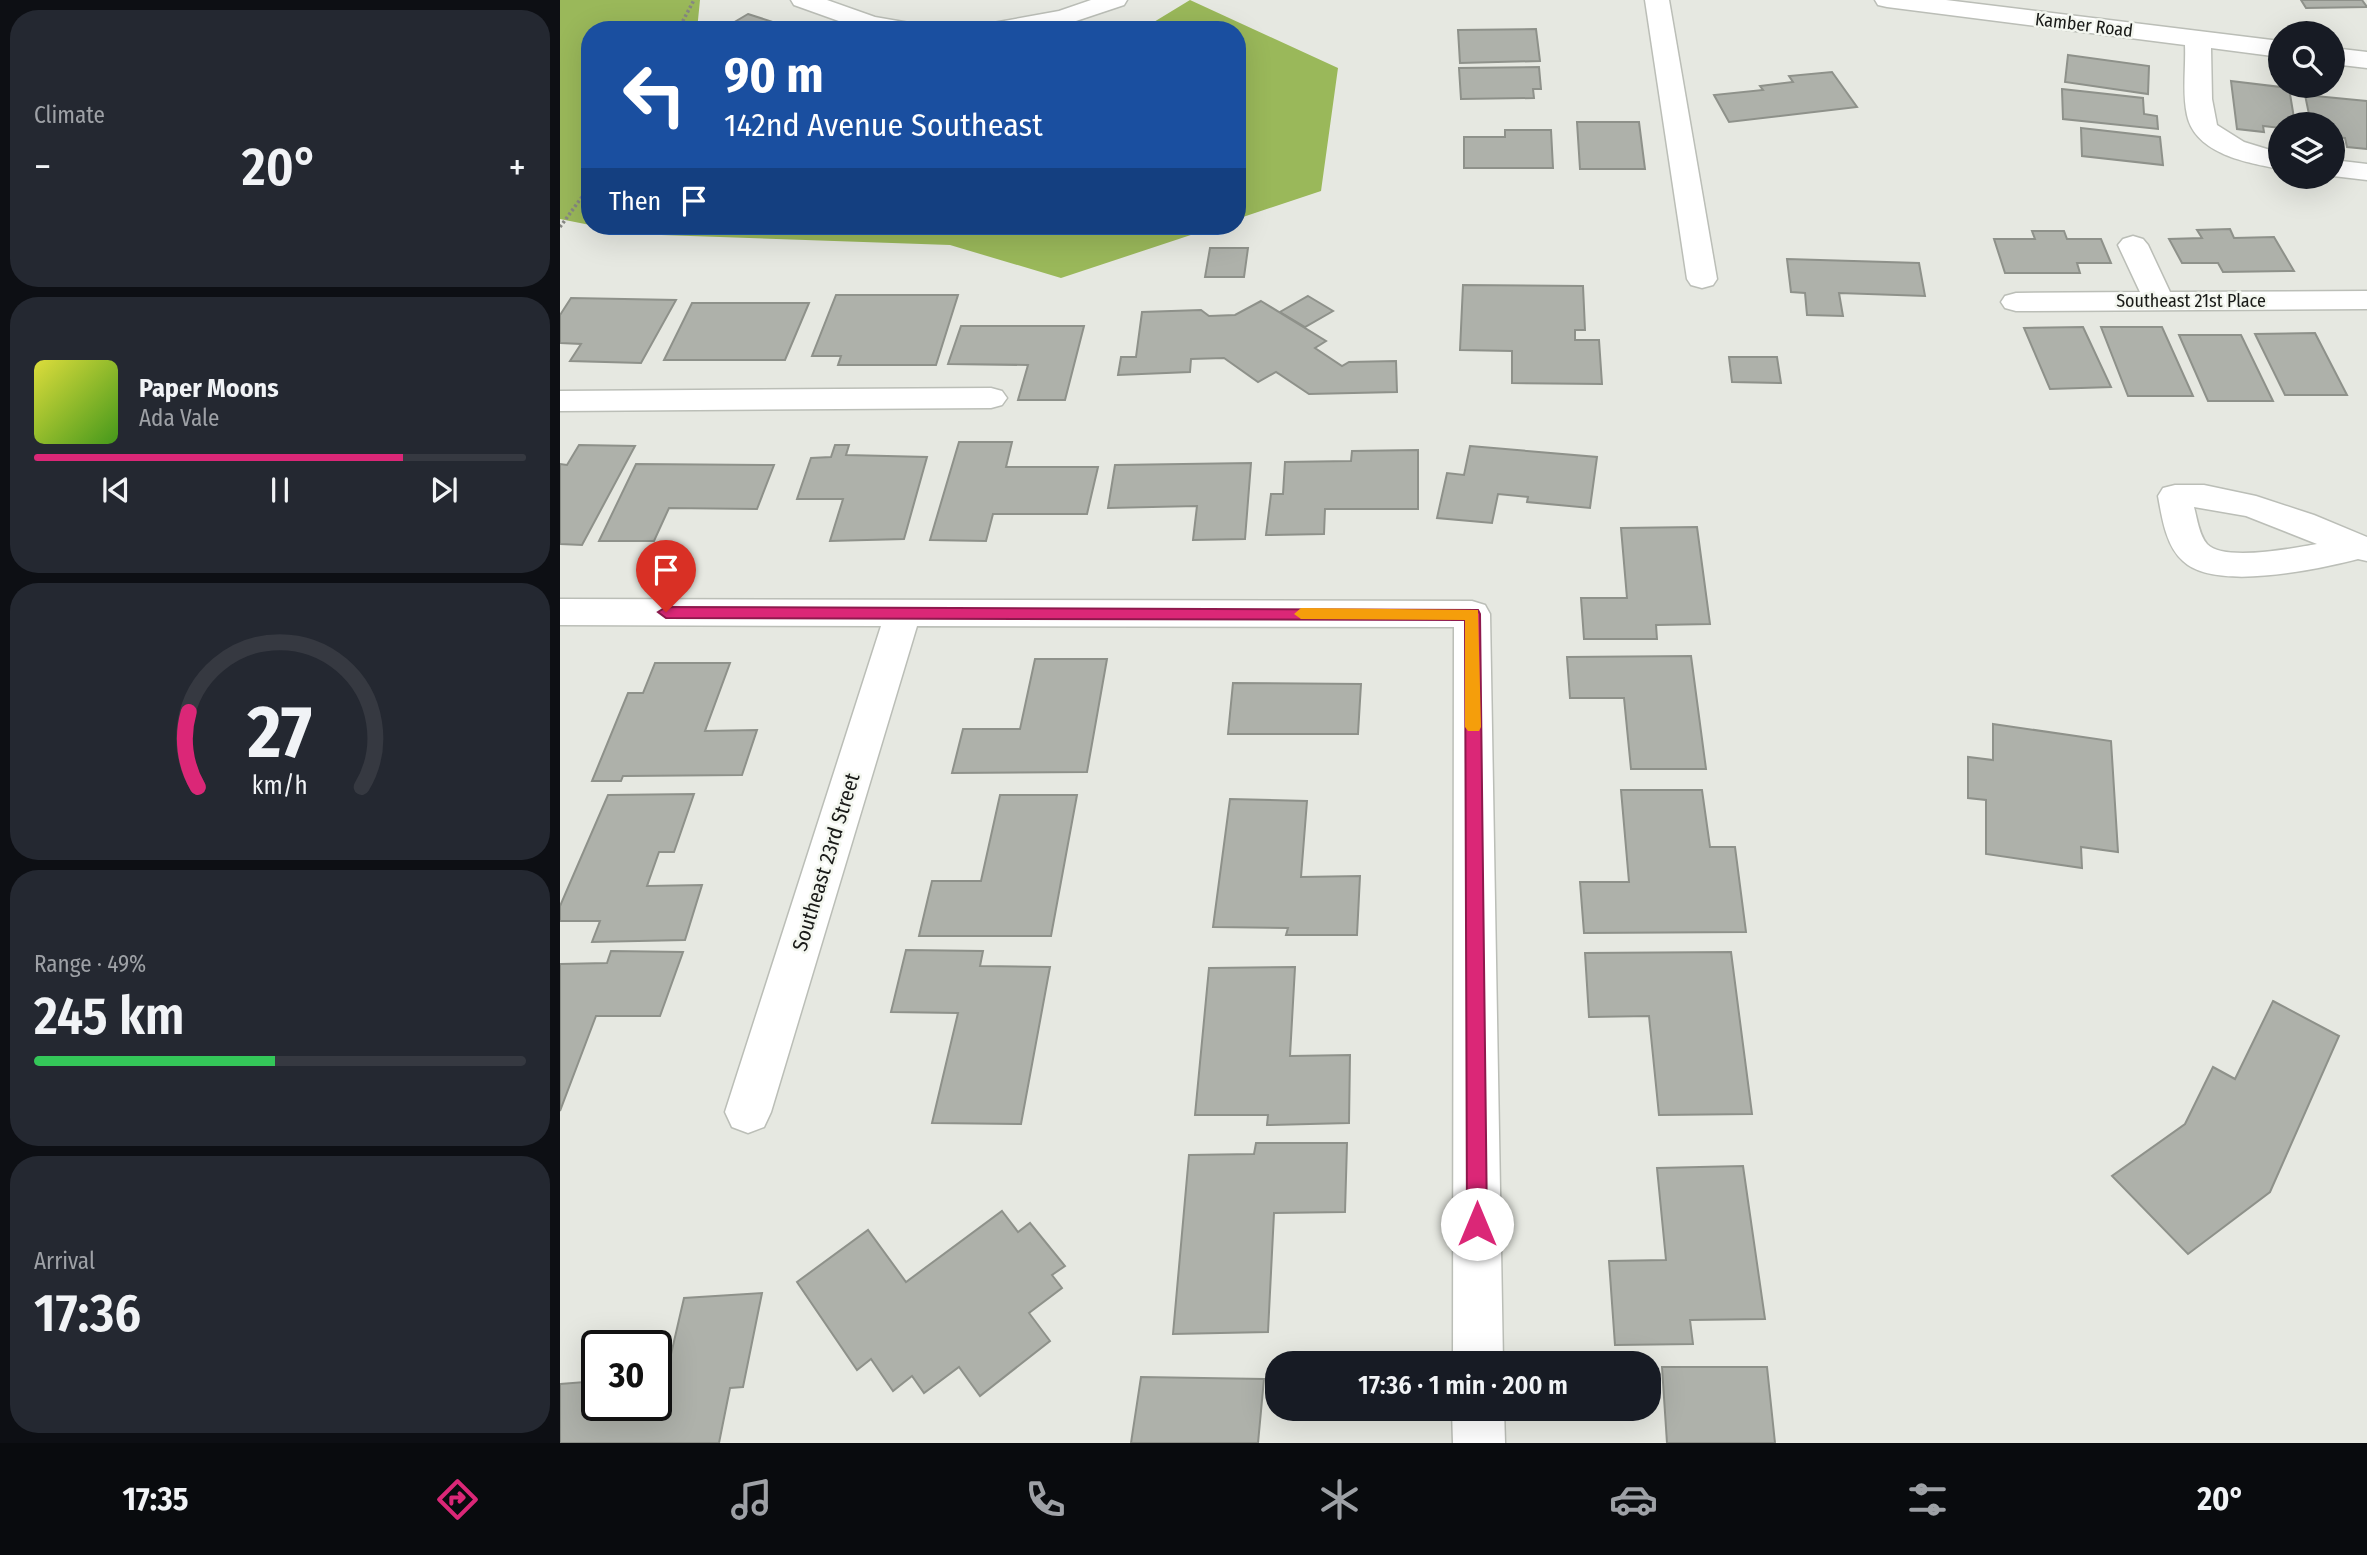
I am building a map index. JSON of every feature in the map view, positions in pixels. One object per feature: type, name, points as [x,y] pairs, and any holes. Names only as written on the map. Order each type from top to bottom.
[{"type":"street","points":[[803,0],[862,21]]},
{"type":"street","points":[[1046,21],[1064,18],[1115,0]]},
{"type":"street","points":[[1657,0],[1702,279]]},
{"type":"street","name":"Kamber Road","points":[[1887,0],[1955,4],[2268,48]]},
{"type":"street","points":[[2198,40],[2201,120],[2211,134],[2227,145],[2268,158]]},
{"type":"street","points":[[2345,57],[2367,60]]},
{"type":"street","points":[[2345,169],[2367,172]]},
{"type":"street","points":[[2133,244],[2159,302]]},
{"type":"street","name":"Southeast 21st Place","points":[[2016,302],[2367,300]]},
{"type":"street","points":[[560,401],[991,398]]},
{"type":"street","points":[[560,612],[1472,614],[1478,1351]]},
{"type":"street","name":"Southeast 23rd Street","points":[[748,1112],[903,613]]},
{"type":"street","points":[[1478,1421],[1479,1443]]},
{"type":"path","points":[[683,21],[694,0]]},
{"type":"path","points":[[560,227],[581,198]]},
{"type":"green space","points":[[560,0],[700,0],[698,21],[581,21],[581,223],[560,219]]},
{"type":"green space","points":[[1190,0],[1236,21],[1156,21]]},
{"type":"green space","points":[[1246,26],[1338,68],[1321,191],[1246,216]]},
{"type":"green space","points":[[661,235],[1191,235],[1061,278],[950,245]]},
{"type":"building","points":[[2301,0],[2362,0],[2367,7],[2306,8]]},
{"type":"building","points":[[748,14],[770,21],[736,21]]},
{"type":"building","points":[[1536,29],[1540,61],[1460,63],[1458,30]]},
{"type":"building","points":[[2068,55],[2149,66],[2148,94],[2065,82]]},
{"type":"building","points":[[1539,67],[1541,89],[1533,89],[1534,98],[1461,99],[1459,68]]},
{"type":"building","points":[[1832,72],[1857,107],[1729,122],[1714,95],[1763,90],[1760,86],[1793,82],[1789,76]]},
{"type":"building","points":[[2231,81],[2268,85],[2268,98],[2291,98],[2293,112],[2268,112],[2268,127],[2263,126],[2264,132],[2237,129]]},
{"type":"building","points":[[2062,89],[2143,98],[2144,114],[2157,116],[2158,129],[2063,119]]},
{"type":"building","points":[[2306,98],[2367,101],[2367,149],[2347,147],[2345,112],[2309,112]]},
{"type":"building","points":[[1577,122],[1639,122],[1645,169],[1580,169]]},
{"type":"building","points":[[2081,128],[2160,137],[2163,165],[2082,156]]},
{"type":"building","points":[[1505,130],[1551,130],[1553,168],[1464,168],[1464,137],[1505,137]]},
{"type":"building","points":[[2230,229],[2234,238],[2274,237],[2294,271],[2223,272],[2218,263],[2182,263],[2169,239],[2202,238],[2197,230]]},
{"type":"building","points":[[2032,231],[2064,231],[2067,239],[2101,239],[2111,263],[2077,263],[2080,273],[2005,273],[1994,239],[2035,239]]},
{"type":"building","points":[[1210,248],[1248,248],[1244,277],[1205,277]]},
{"type":"building","points":[[1787,259],[1919,263],[1925,296],[1839,293],[1843,316],[1807,315],[1805,293],[1791,292]]},
{"type":"building","points":[[1463,285],[1583,286],[1585,330],[1575,330],[1575,340],[1599,340],[1602,384],[1512,383],[1512,351],[1460,350]]},
{"type":"building","points":[[836,295],[958,295],[936,365],[838,365],[841,356],[812,356]]},
{"type":"building","points":[[1308,296],[1333,311],[1305,327],[1280,312]]},
{"type":"building","points":[[571,298],[676,300],[641,363],[570,361],[581,344],[560,343],[560,315]]},
{"type":"building","points":[[1261,301],[1326,341],[1315,348],[1342,366],[1349,362],[1396,361],[1397,392],[1309,394],[1276,372],[1258,382],[1224,358],[1191,359],[1190,372],[1118,375],[1121,357],[1136,357],[1142,312],[1201,310],[1209,316],[1235,315]]},
{"type":"building","points":[[692,303],[809,303],[785,360],[664,360]]},
{"type":"building","points":[[961,326],[1084,326],[1065,400],[1018,400],[1028,365],[948,364]]},
{"type":"building","points":[[2083,327],[2111,387],[2050,389],[2024,328]]},
{"type":"building","points":[[2101,327],[2162,327],[2193,396],[2128,396]]},
{"type":"building","points":[[2315,333],[2347,395],[2285,395],[2255,334]]},
{"type":"building","points":[[2179,335],[2241,335],[2273,401],[2208,401]]},
{"type":"building","points":[[1729,357],[1777,357],[1781,383],[1732,382]]},
{"type":"building","points":[[959,442],[1012,442],[1006,467],[1098,467],[1087,514],[993,514],[986,541],[930,540]]},
{"type":"building","points":[[579,445],[635,446],[582,545],[560,544],[560,464],[567,465]]},
{"type":"building","points":[[835,445],[849,445],[846,455],[927,457],[904,539],[830,541],[843,499],[797,499],[811,458],[831,457]]},
{"type":"building","points":[[1470,446],[1597,457],[1590,508],[1527,502],[1528,497],[1498,494],[1492,523],[1437,518],[1447,473],[1464,475]]},
{"type":"building","points":[[1418,450],[1418,509],[1325,509],[1324,534],[1266,535],[1271,494],[1283,494],[1285,462],[1351,461],[1352,451]]},
{"type":"building","points":[[1251,463],[1245,539],[1193,540],[1197,506],[1108,508],[1115,465]]},
{"type":"building","points":[[636,464],[774,465],[757,509],[669,508],[654,541],[599,541]]},
{"type":"building","points":[[1697,527],[1710,624],[1656,625],[1657,639],[1584,639],[1581,598],[1627,598],[1621,528]]},
{"type":"building","points":[[1691,656],[1706,769],[1631,769],[1624,698],[1570,698],[1567,657]]},
{"type":"building","points":[[1035,659],[1107,659],[1087,772],[952,773],[963,729],[1020,729]]},
{"type":"building","points":[[655,663],[730,663],[705,731],[757,730],[742,775],[623,776],[621,781],[592,781],[628,693],[643,693]]},
{"type":"building","points":[[1233,683],[1361,684],[1358,734],[1228,734]]},
{"type":"building","points":[[1993,724],[2111,741],[2118,852],[2081,847],[2082,868],[1986,854],[1986,800],[1968,798],[1968,757],[1993,760]]},
{"type":"building","points":[[1621,790],[1702,790],[1710,847],[1735,847],[1746,932],[1584,933],[1580,882],[1629,882]]},
{"type":"building","points":[[694,794],[674,852],[659,852],[647,886],[702,885],[685,940],[592,942],[600,921],[560,921],[560,906],[608,795]]},
{"type":"building","points":[[1000,795],[1077,795],[1051,936],[919,936],[932,881],[981,881]]},
{"type":"building","points":[[1230,799],[1307,801],[1301,877],[1360,876],[1357,935],[1286,935],[1288,928],[1213,927]]},
{"type":"building","points":[[906,950],[983,951],[980,966],[1050,967],[1021,1124],[932,1123],[958,1013],[891,1012]]},
{"type":"building","points":[[611,951],[683,952],[660,1016],[596,1016],[560,1111],[560,964],[607,963]]},
{"type":"building","points":[[1731,952],[1752,1114],[1659,1115],[1649,1016],[1589,1017],[1585,953]]},
{"type":"building","points":[[1295,967],[1290,1056],[1350,1055],[1349,1123],[1267,1125],[1268,1115],[1195,1115],[1209,968]]},
{"type":"building","points":[[2273,1001],[2339,1036],[2270,1192],[2188,1254],[2112,1176],[2185,1124],[2213,1067],[2235,1079]]},
{"type":"building","points":[[1256,1143],[1347,1143],[1345,1212],[1274,1213],[1268,1332],[1173,1334],[1189,1155],[1254,1154]]},
{"type":"building","points":[[1743,1166],[1765,1319],[1690,1320],[1693,1344],[1615,1345],[1609,1261],[1666,1260],[1657,1168]]},
{"type":"building","points":[[1002,1211],[1018,1232],[1030,1223],[1065,1266],[1052,1275],[1062,1288],[1029,1313],[1050,1341],[980,1396],[959,1367],[924,1393],[912,1376],[893,1391],[871,1359],[857,1370],[797,1282],[868,1230],[906,1282]]},
{"type":"building","points":[[762,1293],[743,1387],[730,1388],[719,1443],[560,1443],[560,1384],[581,1382],[581,1421],[672,1421],[672,1350],[684,1298]]},
{"type":"building","points":[[1662,1367],[1767,1367],[1775,1443],[1667,1443]]},
{"type":"building","points":[[1141,1377],[1264,1379],[1258,1443],[1131,1443]]},
{"type":"slow traffic","points":[[1301,614],[1472,614],[1473,727]]},
{"type":"route","points":[[666,612],[1472,614],[1477,1224]]}]
